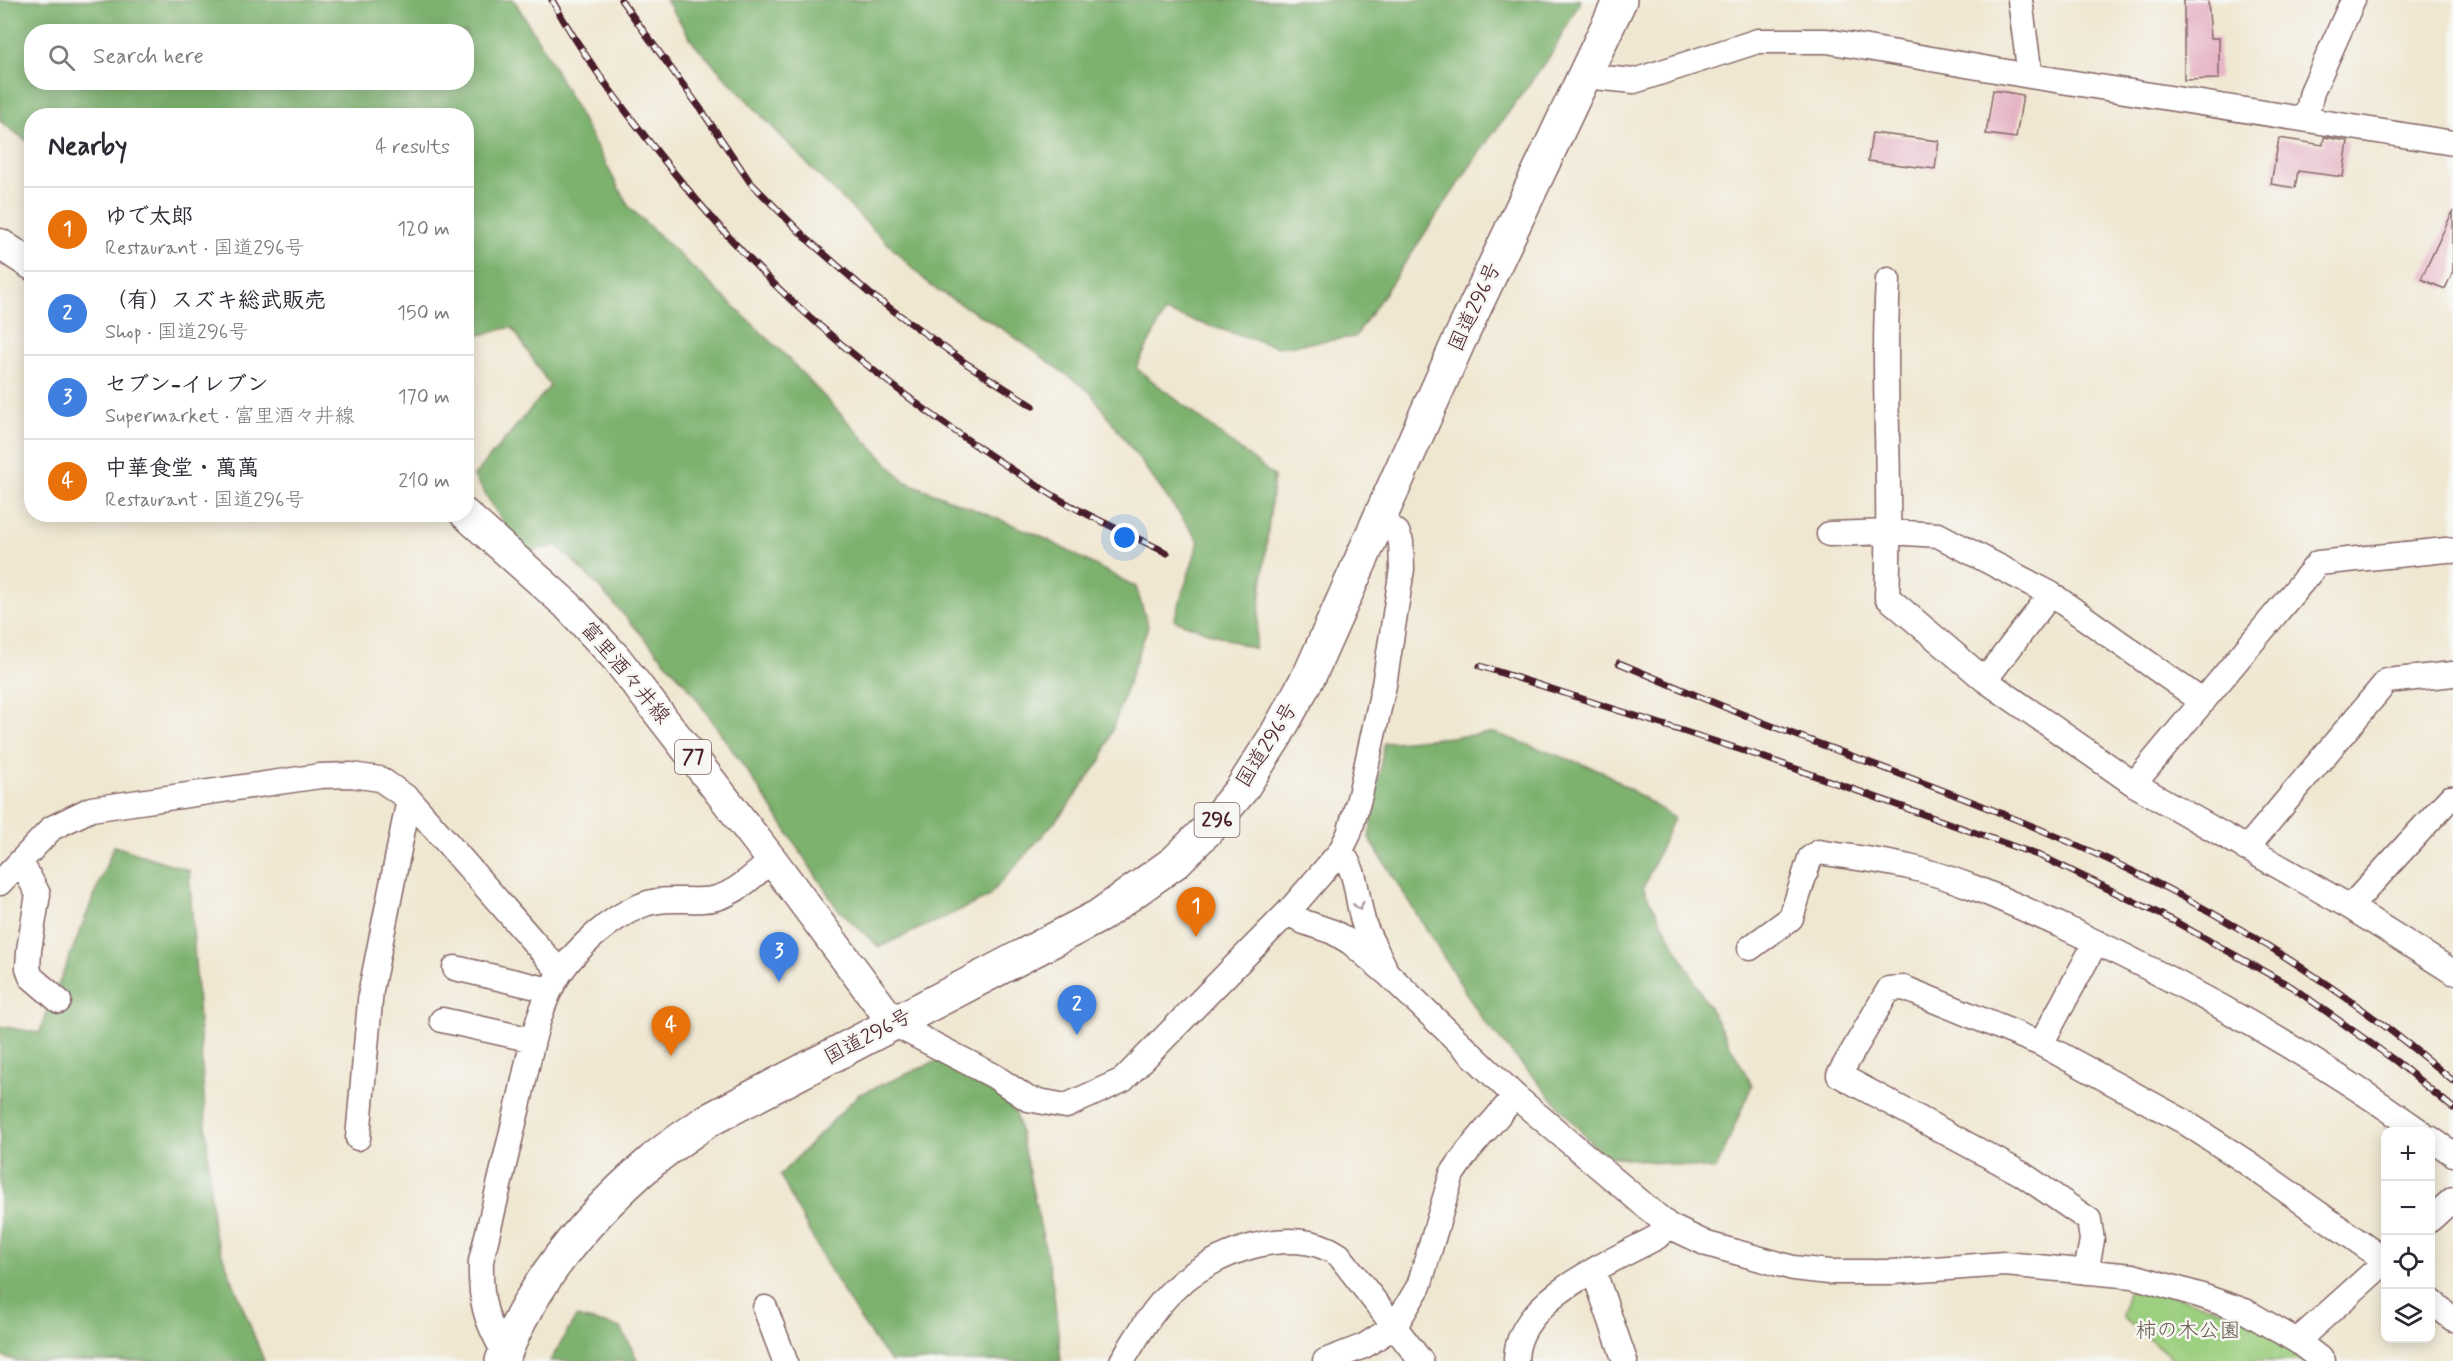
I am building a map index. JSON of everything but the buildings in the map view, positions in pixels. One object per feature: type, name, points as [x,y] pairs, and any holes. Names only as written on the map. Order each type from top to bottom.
[{"type":"highway","name":"国道296号","points":[[503,1358],[532,1300],[562,1255],[600,1210],[653,1160],[707,1121],[1099,916],[1175,862],[1210,827],[1241,790],[1275,737],[1311,672],[1458,343],[1620,0]]},
{"type":"main road","points":[[0,244],[24,260]]},
{"type":"main road","name":"富里酒々井線","points":[[474,522],[551,590],[616,657],[894,1024]]},
{"type":"street","points":[[2020,0],[2030,76]]},
{"type":"street","points":[[2306,119],[2312,92],[2353,0]]},
{"type":"street","points":[[1584,76],[1634,81],[1758,41],[1827,41],[2030,76],[2453,143]]},
{"type":"street","points":[[1888,280],[1884,343],[1890,532],[1887,597],[1985,680],[2134,784],[2350,907],[2453,972]]},
{"type":"street","points":[[894,1024],[994,1076],[1028,1099],[1066,1106],[1123,1080],[1288,912],[1340,852],[1349,834],[1367,762],[1384,685],[1402,569],[1401,542],[1397,532],[1380,520]]},
{"type":"street","points":[[1829,534],[1890,532],[1938,535],[2051,594],[2203,702]]},
{"type":"street","points":[[2134,784],[2318,563],[2453,551]]},
{"type":"street","points":[[1985,680],[2051,594]]},
{"type":"street","points":[[2246,849],[2387,681],[2453,674]]},
{"type":"street","points":[[0,883],[52,828],[91,809],[320,776],[351,775],[380,779],[409,799],[555,981]]},
{"type":"street","points":[[2350,907],[2450,798],[2453,798]]},
{"type":"street","points":[[358,1137],[371,990],[409,799]]},
{"type":"street","points":[[1340,852],[1347,859],[1351,869],[1366,929],[1389,975]]},
{"type":"street","points":[[1750,948],[1791,918],[1810,858],[1819,852],[1910,867],[1990,893],[2096,942],[2255,1024],[2415,1127]]},
{"type":"street","points":[[503,1358],[489,1328],[480,1290],[481,1262],[533,1040],[555,981],[581,949],[609,924],[640,906],[661,900],[705,900],[727,894],[743,885],[772,860]]},
{"type":"street","points":[[21,861],[38,894],[28,968],[31,977],[58,1001]]},
{"type":"street","points":[[1288,912],[1304,922],[1333,932],[1350,942],[1389,975],[1515,1096],[1669,1226],[1707,1244],[1794,1268],[1817,1271],[1892,1272],[2005,1264],[2133,1276],[2245,1311],[2296,1341],[2323,1361]]},
{"type":"street","points":[[2041,1044],[2096,942]]},
{"type":"street","points":[[455,968],[555,981]]},
{"type":"street","points":[[2086,1272],[2092,1240],[2089,1220],[2022,1174],[1839,1075],[1889,989],[1904,988],[2041,1044],[2183,1121],[2240,1158],[2385,1261],[2296,1341]]},
{"type":"street","points":[[442,1020],[533,1040]]},
{"type":"street","points":[[1325,1361],[1364,1346],[1395,1326],[1419,1286],[1452,1174],[1468,1151],[1515,1096]]},
{"type":"street","points":[[2435,1141],[2453,1154]]},
{"type":"street","points":[[2435,1215],[2453,1199]]},
{"type":"street","points":[[1516,1361],[1522,1336],[1536,1311],[1559,1291],[1657,1237],[1669,1226]]},
{"type":"street","points":[[1122,1361],[1143,1328],[1174,1289],[1211,1262],[1249,1246],[1289,1241],[1325,1245],[1339,1255],[1421,1361]]},
{"type":"street","points":[[1594,1272],[1625,1361]]},
{"type":"street","points":[[2435,1303],[2453,1319]]},
{"type":"street","points":[[765,1308],[785,1361]]},
{"type":"green space","points":[[0,0],[514,0],[549,58],[629,207],[781,351],[904,481],[1038,535],[1136,587],[1148,626],[1102,759],[1064,811],[987,898],[879,947],[837,908],[762,793],[690,689],[598,586],[557,545],[522,553],[474,476],[550,386],[512,327],[474,336],[474,108],[24,108],[24,139],[0,121]]},
{"type":"green space","points":[[666,0],[1581,0],[1552,53],[1481,150],[1355,337],[1278,347],[1165,312],[1136,368],[1274,476],[1255,649],[1174,620],[1199,541],[1090,392],[1006,331],[932,287],[813,170],[695,45]]},
{"type":"green space","points":[[1495,733],[1602,771],[1674,818],[1643,888],[1752,1085],[1716,1170],[1602,1155],[1483,1020],[1369,838],[1384,743]]},
{"type":"green space","points":[[114,846],[189,870],[213,1231],[264,1361],[16,1361],[0,1355],[0,1026],[39,1033]]},
{"type":"green space","points":[[939,1060],[984,1080],[1016,1113],[1053,1285],[1061,1361],[890,1361],[844,1294],[780,1175],[858,1095]]},
{"type":"green space","name":"柿の木公園","points":[[2130,1282],[2244,1317],[2312,1361],[2176,1361],[2122,1317]]},
{"type":"green space","points":[[576,1317],[621,1328],[638,1361],[550,1361]]},
{"type":"railway","points":[[552,0],[600,77],[687,188],[756,266],[822,328],[886,380],[985,452],[1068,504],[1167,553]]},
{"type":"railway","points":[[621,0],[700,108],[750,182],[807,239],[869,293],[967,364],[1033,406]]},
{"type":"railway","points":[[1619,663],[1753,718],[2033,826],[2135,872],[2255,938],[2324,982],[2390,1030],[2453,1081]]},
{"type":"railway","points":[[1480,666],[1754,754],[2043,857],[2174,921],[2292,987],[2397,1062],[2453,1108]]},
{"type":"place","name":"ゆで太郎","points":[[1196,937]]},
{"type":"place","name":"セブン-イレブン","points":[[779,982]]},
{"type":"place","name":"（有）スズキ総武販売","points":[[1077,1035]]},
{"type":"place","name":"中華食堂・萬萬","points":[[671,1056]]}]
